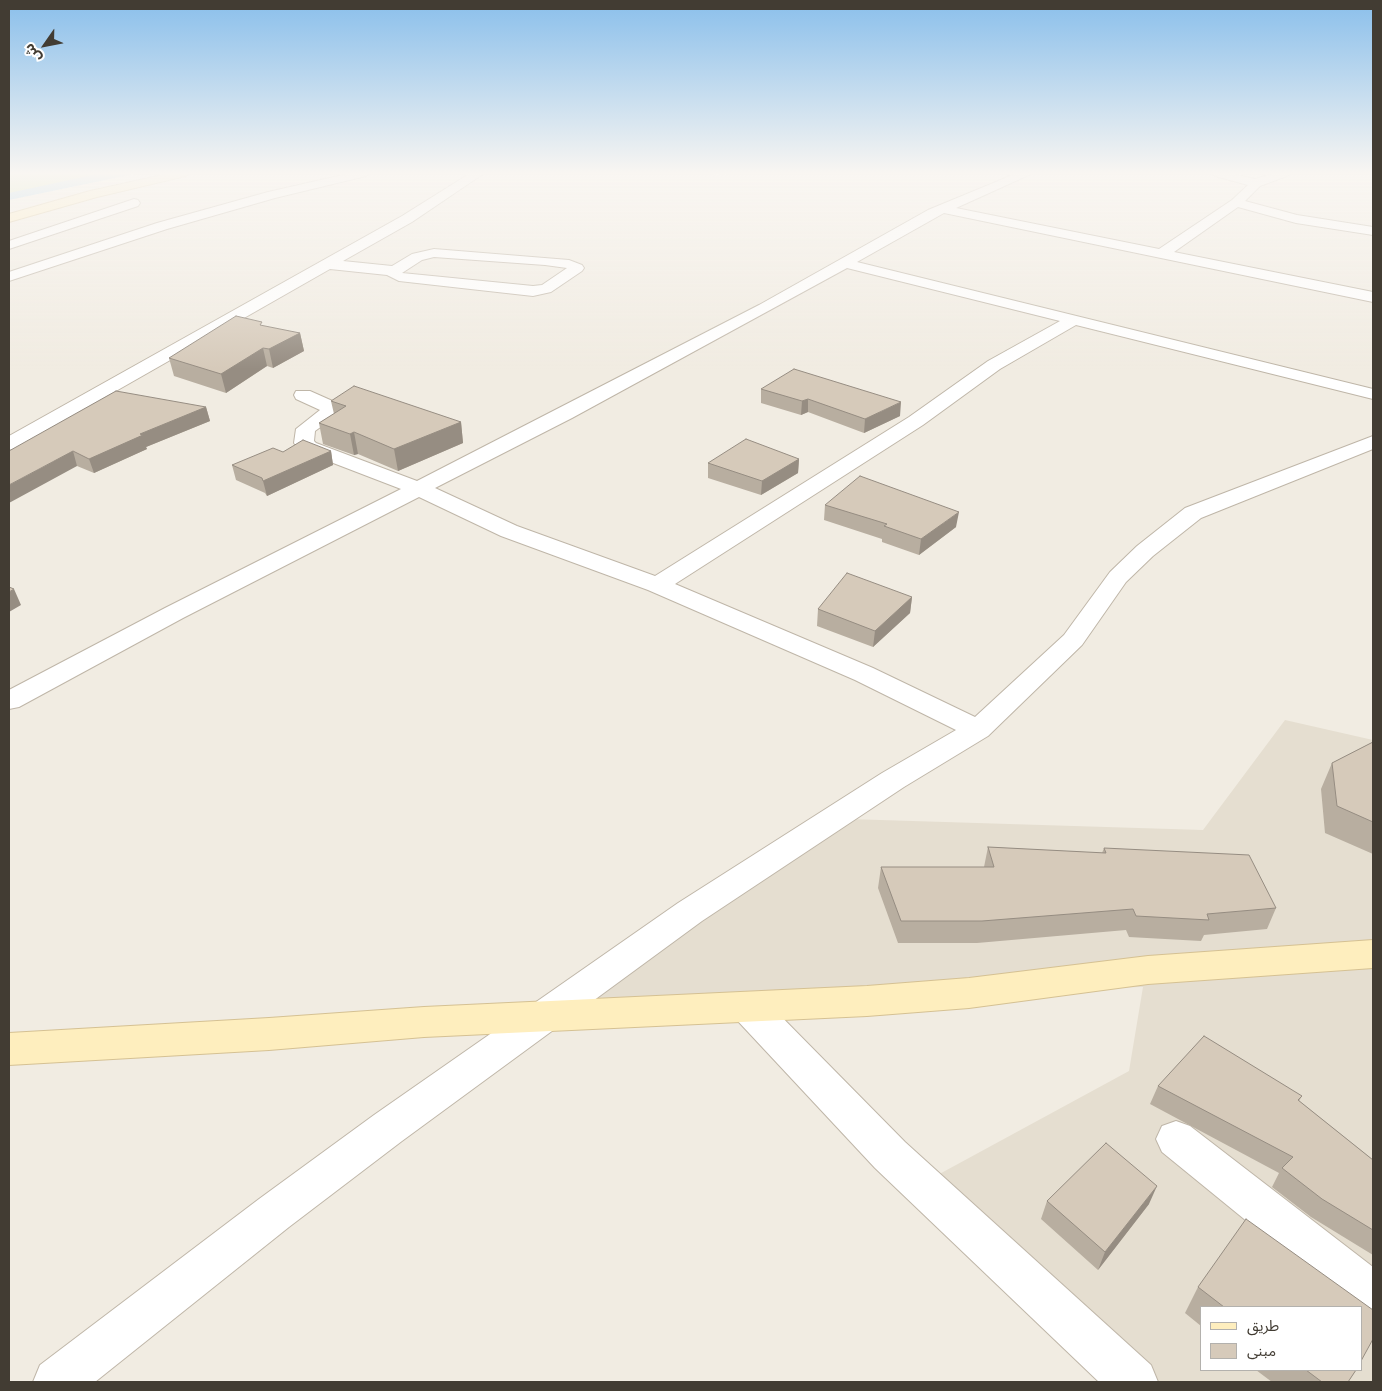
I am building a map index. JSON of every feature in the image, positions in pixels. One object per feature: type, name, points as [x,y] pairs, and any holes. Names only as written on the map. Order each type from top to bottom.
[{"type":"street","points":[[9,245],[27,239]]},
{"type":"street","points":[[9,277],[123,239]]},
{"type":"street","points":[[13,438],[372,239]]},
{"type":"street","points":[[9,701],[417,488],[565,414],[888,239]]},
{"type":"street","points":[[1092,239],[1373,297]]},
{"type":"street","points":[[1163,253],[1184,239]]},
{"type":"street","points":[[327,264],[395,271],[417,257],[434,253],[545,261],[569,264],[577,268],[546,289],[533,291],[399,277],[394,273],[395,271]]},
{"type":"street","points":[[845,263],[1373,394]]},
{"type":"street","points":[[657,585],[909,426],[994,366],[1074,320]]},
{"type":"street","points":[[303,395],[330,407],[329,412],[306,430],[304,443],[309,447],[417,488],[509,531],[657,585],[864,674],[978,730]]},
{"type":"street","points":[[57,1382],[320,1179],[690,912],[821,826],[978,730],[1073,640],[1118,577],[1145,551],[1193,513],[1373,442]]},
{"type":"street","points":[[9,1049],[546,1016],[748,1008],[968,993],[1148,970],[1373,954]]},
{"type":"street","points":[[748,1008],[890,1155],[1134,1382]]},
{"type":"street","points":[[1176,1140],[1373,1295]]},
{"type":"shaded area","points":[[1285,720],[1373,740],[1373,1382],[1129,1382],[921,1184],[1129,1071],[1143,987],[571,999],[848,819],[1203,830]]},
{"type":"building","points":[[236,316],[262,322],[260,325],[300,333],[269,349],[263,348],[221,374],[169,358]]},
{"type":"building","points":[[794,369],[901,402],[865,419],[808,399],[802,401],[761,389]]},
{"type":"building","points":[[354,386],[461,422],[394,449],[354,432],[350,434],[319,423],[346,406],[331,401]]},
{"type":"building","points":[[116,391],[206,407],[140,434],[143,435],[89,459],[73,451],[9,485],[9,451]]},
{"type":"building","points":[[746,439],[799,459],[762,481],[708,463]]},
{"type":"building","points":[[303,440],[331,451],[263,481],[262,478],[232,465],[273,448],[283,452]]},
{"type":"building","points":[[860,476],[959,512],[921,539],[884,526],[887,524],[825,505]]},
{"type":"building","points":[[847,573],[912,597],[875,631],[818,609]]},
{"type":"building","points":[[1373,742],[1373,822],[1337,806],[1332,763]]},
{"type":"building","points":[[988,847],[1106,853],[1104,848],[1249,855],[1276,908],[1207,914],[1209,920],[1136,916],[1133,909],[982,921],[901,921],[881,867],[994,867]]},
{"type":"building","points":[[1204,1036],[1302,1096],[1298,1100],[1373,1160],[1373,1230],[1322,1199],[1282,1168],[1293,1157],[1158,1086]]},
{"type":"building","points":[[1106,1143],[1157,1186],[1105,1252],[1047,1201]]},
{"type":"building","points":[[1246,1219],[1373,1310],[1373,1339],[1362,1359],[1362,1306],[1223,1306],[1198,1287]]},
{"type":"building","points":[[1307,1371],[1355,1371],[1348,1382],[1322,1382]]}]
